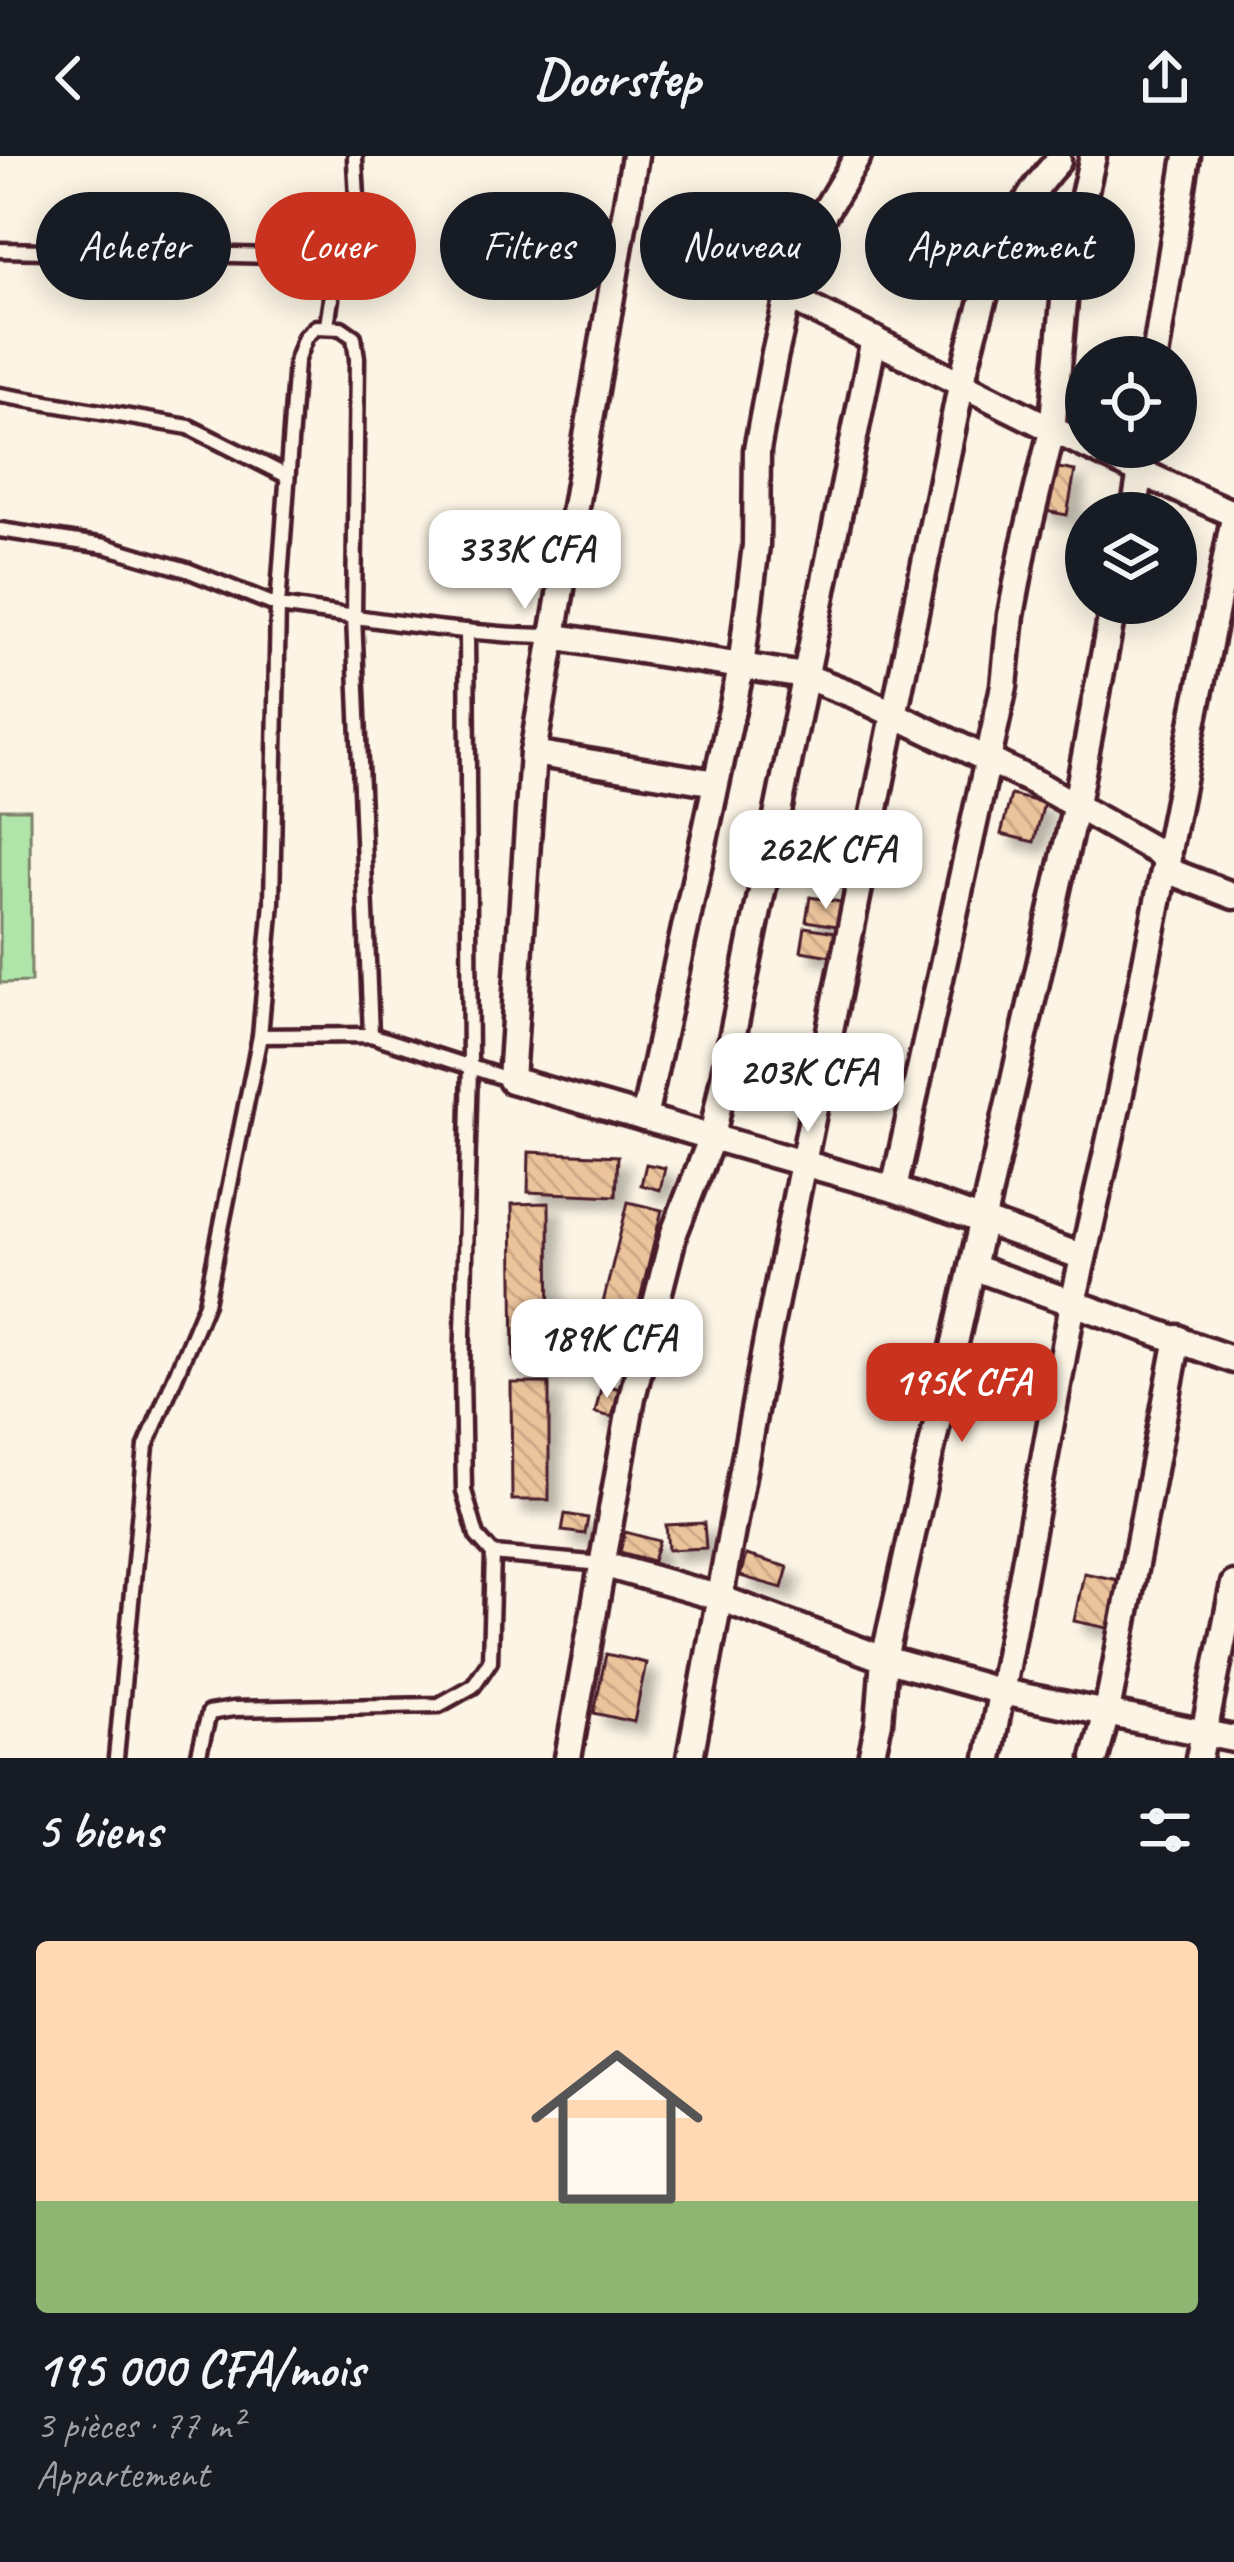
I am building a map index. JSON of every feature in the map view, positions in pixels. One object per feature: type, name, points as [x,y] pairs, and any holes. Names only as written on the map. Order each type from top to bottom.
[{"type":"street","points":[[635,156],[533,753],[511,1080],[894,1189],[1083,1257]]},
{"type":"street","points":[[836,192],[857,156]]},
{"type":"street","points":[[1158,336],[1187,156]]},
{"type":"street","points":[[690,1758],[802,1165],[962,381],[992,273],[1034,187],[1054,158],[1091,168],[1066,269],[1052,431],[1028,524],[1004,686],[894,1189]]},
{"type":"street","points":[[644,1118],[742,668],[756,545],[757,450],[787,300]]},
{"type":"street","points":[[794,300],[962,381],[1233,526],[1073,1303],[989,1758]]},
{"type":"street","points":[[568,1758],[632,1397],[674,1233],[712,1137],[874,339]]},
{"type":"street","points":[[1138,492],[1142,468]]},
{"type":"street","points":[[871,1758],[884,1659],[1075,809],[1110,624]]},
{"type":"street","points":[[551,636],[804,676],[1034,782],[1167,864],[1234,896]]},
{"type":"street","points":[[533,753],[716,783]]},
{"type":"street","points":[[972,1268],[1234,1360]]},
{"type":"street","points":[[1095,1758],[1108,1712],[1178,1338]]},
{"type":"street","points":[[602,1564],[717,1597],[884,1659],[1002,1692],[1234,1739]]},
{"type":"street","points":[[1199,1758],[1234,1584]]},
{"type":"lane","points":[[355,156],[355,192]]},
{"type":"lane","points":[[0,250],[255,255]]},
{"type":"lane","points":[[327,325],[331,300]]},
{"type":"lane","points":[[116,1758],[146,1446],[206,1303],[260,1036],[273,880],[278,606],[296,362],[305,337],[327,325],[354,337],[357,358],[354,616],[371,1035]]},
{"type":"lane","points":[[0,395],[189,428],[287,476]]},
{"type":"lane","points":[[0,530],[105,546],[187,570],[278,606],[467,631],[551,636]]},
{"type":"lane","points":[[467,631],[470,1066],[462,1371],[464,1491],[476,1536],[493,1554],[602,1564]]},
{"type":"lane","points":[[260,1036],[371,1035],[511,1080]]},
{"type":"lane","points":[[198,1758],[209,1713],[439,1705],[473,1686],[490,1661],[493,1554]]},
{"type":"green space","points":[[0,809],[30,809],[31,982],[0,983]]},
{"type":"building","points":[[1048,466],[1075,471],[1071,492],[1065,492],[1065,515],[1040,510]]},
{"type":"building","points":[[1011,795],[1044,803],[1034,842],[1001,834]]},
{"type":"building","points":[[810,897],[847,903],[843,927],[806,921]]},
{"type":"building","points":[[805,927],[841,933],[837,957],[801,951]]},
{"type":"building","points":[[529,1152],[618,1156],[616,1196],[528,1192]]},
{"type":"building","points":[[646,1164],[665,1168],[660,1190],[641,1185]]},
{"type":"building","points":[[628,1202],[662,1210],[635,1319],[601,1311]]},
{"type":"building","points":[[549,1203],[550,1360],[514,1360],[512,1204]]},
{"type":"building","points":[[511,1383],[549,1383],[549,1500],[512,1500]]},
{"type":"building","points":[[602,1384],[620,1389],[612,1417],[595,1413]]},
{"type":"building","points":[[565,1514],[588,1518],[585,1534],[562,1531]]},
{"type":"building","points":[[704,1523],[706,1548],[668,1550],[666,1525]]},
{"type":"building","points":[[625,1532],[659,1541],[653,1561],[620,1552]]},
{"type":"building","points":[[746,1555],[788,1567],[782,1588],[740,1576]]},
{"type":"building","points":[[1084,1573],[1118,1580],[1108,1628],[1074,1621]]},
{"type":"building","points":[[606,1654],[646,1663],[634,1722],[594,1713]]}]
